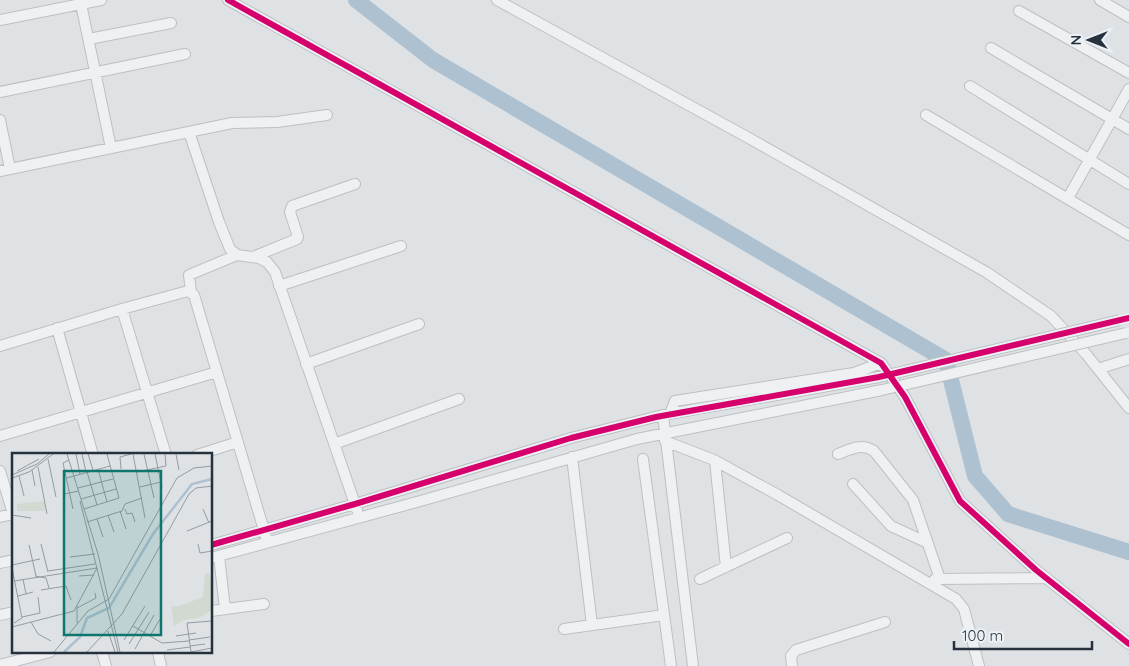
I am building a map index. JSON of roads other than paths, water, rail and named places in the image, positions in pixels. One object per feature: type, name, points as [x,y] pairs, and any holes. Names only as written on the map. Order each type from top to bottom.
[{"type":"street","points":[[0,20],[101,0]]},
{"type":"street","points":[[228,0],[881,363],[905,397],[960,501],[1047,578],[1129,644]]},
{"type":"street","points":[[497,0],[752,140],[986,272],[1051,316],[1098,369],[1129,408]]},
{"type":"street","points":[[1100,0],[1129,17]]},
{"type":"street","points":[[82,4],[111,148]]},
{"type":"street","points":[[1019,12],[1129,73]]},
{"type":"street","points":[[89,39],[171,23]]},
{"type":"street","points":[[991,48],[1129,129]]},
{"type":"street","points":[[0,92],[186,54]]},
{"type":"street","points":[[970,86],[1129,184]]},
{"type":"street","points":[[1068,198],[1129,89]]},
{"type":"street","points":[[926,115],[1129,235]]},
{"type":"street","points":[[0,120],[5,170],[232,123],[277,122],[326,116]]},
{"type":"street","points":[[189,132],[219,222],[230,249],[237,255]]},
{"type":"street","points":[[252,257],[294,242],[297,239],[298,236],[290,212],[292,206],[355,184]]},
{"type":"street","points":[[279,286],[401,246]]},
{"type":"street","points":[[267,543],[194,295],[191,292],[189,275],[237,255],[259,258],[267,262],[275,272],[359,518]]},
{"type":"street","points":[[0,346],[122,309],[188,291],[191,292]]},
{"type":"street","points":[[122,309],[165,453]]},
{"type":"street","points":[[212,545],[355,504],[571,438],[666,415],[879,377],[1124,319]]},
{"type":"street","points":[[306,364],[419,324]]},
{"type":"street","points":[[58,328],[92,453]]},
{"type":"street","points":[[225,609],[215,557],[359,518],[637,438],[665,437],[882,390],[1128,333]]},
{"type":"street","points":[[1098,369],[1129,359]]},
{"type":"street","points":[[692,666],[665,437],[666,415],[675,402],[854,373],[881,363]]},
{"type":"street","points":[[0,436],[217,372]]},
{"type":"street","points":[[334,444],[459,399]]},
{"type":"street","points":[[665,437],[778,495],[960,603],[964,609],[979,666]]},
{"type":"street","points":[[203,453],[238,442]]},
{"type":"street","points":[[838,454],[862,446],[874,451],[913,500],[940,579]]},
{"type":"street","points":[[572,457],[592,625]]},
{"type":"street","points":[[643,459],[671,666]]},
{"type":"street","points":[[715,461],[726,567]]},
{"type":"street","points":[[0,471],[12,509]]},
{"type":"street","points":[[853,484],[891,526],[928,542]]},
{"type":"street","points":[[0,517],[12,512]]},
{"type":"street","points":[[700,579],[787,538]]},
{"type":"street","points":[[922,579],[1047,578]]},
{"type":"street","points":[[212,611],[264,604]]},
{"type":"street","points":[[564,629],[664,615]]},
{"type":"street","points":[[792,666],[791,656],[796,650],[885,622]]},
{"type":"street","points":[[1,662],[40,654]]},
{"type":"waterway","points":[[356,0],[433,60],[946,360],[975,476],[1008,514],[1129,552]]}]
